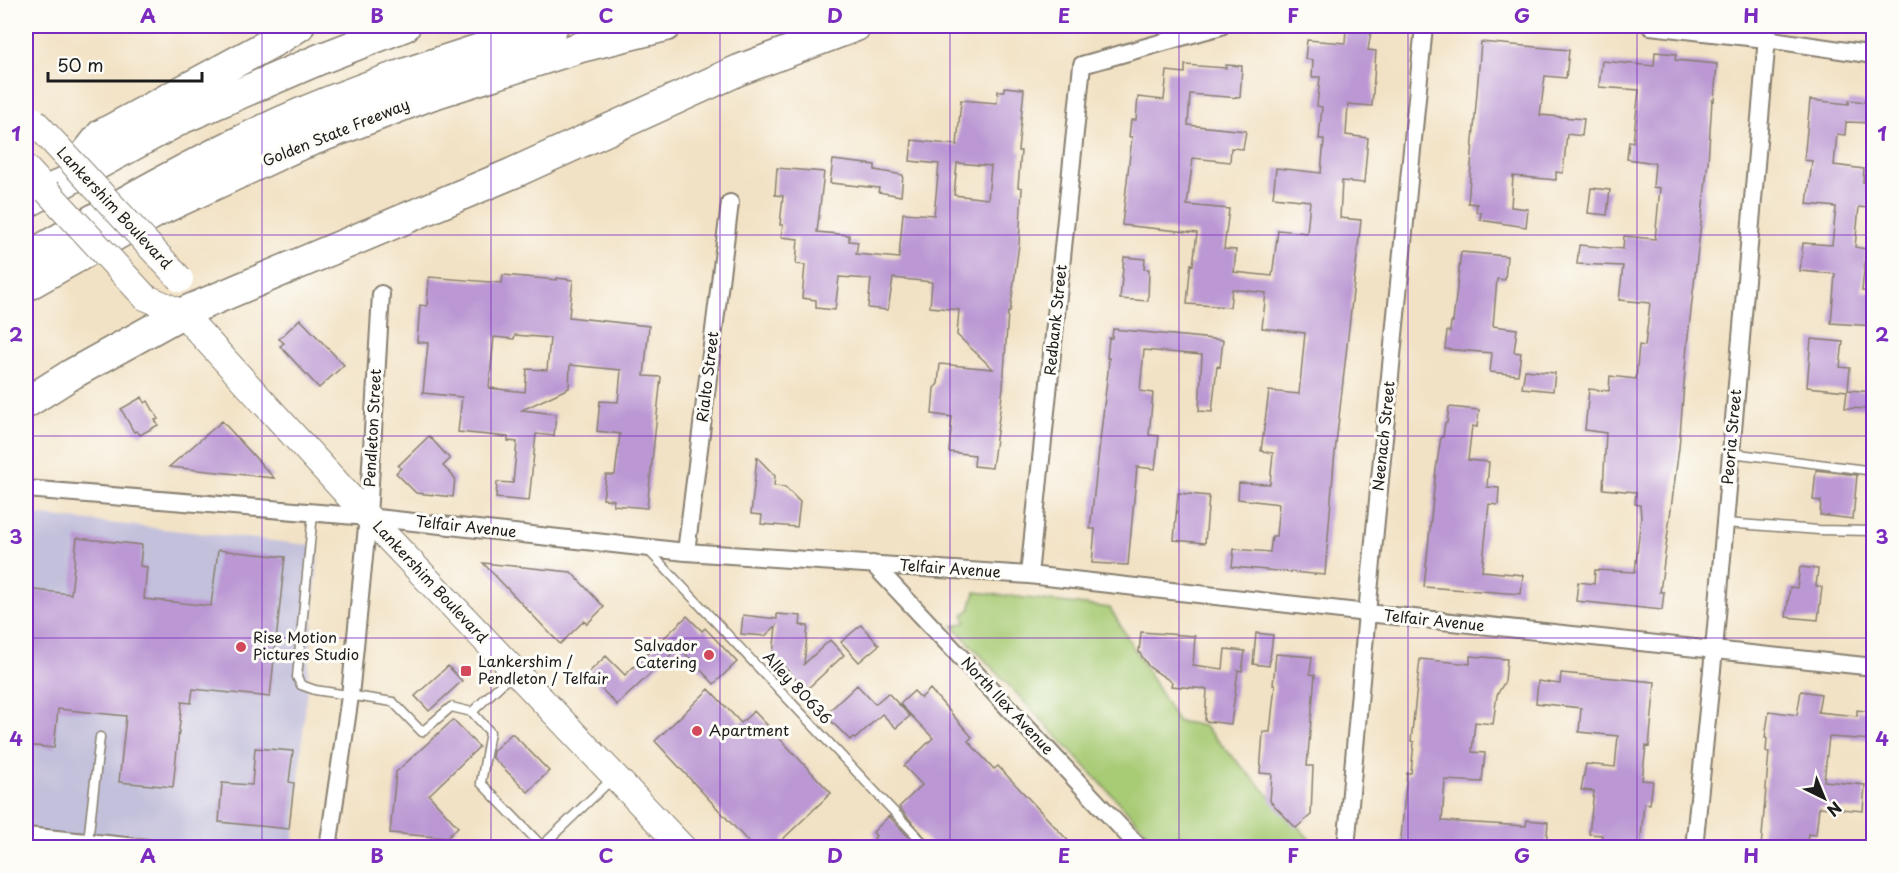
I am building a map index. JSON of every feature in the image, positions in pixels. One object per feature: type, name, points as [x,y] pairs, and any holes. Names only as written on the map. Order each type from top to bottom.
[{"type":"highway","points":[[65,180],[101,135],[299,26]]},
{"type":"highway","points":[[26,203],[183,118],[320,59],[405,26]]},
{"type":"highway","points":[[26,239],[136,174],[241,121],[399,60],[508,26]]},
{"type":"highway","points":[[26,258],[156,184],[283,121],[386,80],[553,26]]},
{"type":"highway","name":"Golden State Freeway","points":[[26,286],[160,210],[297,146],[430,94],[581,47],[666,26]]},
{"type":"highway","points":[[26,403],[72,374],[182,313],[513,173],[739,70],[856,26]]},
{"type":"main road","name":"Lankershim Boulevard","points":[[29,116],[180,279],[182,313]]},
{"type":"main road","name":"Lankershim Boulevard","points":[[26,168],[145,297],[182,313],[368,517],[682,848]]},
{"type":"street","name":"Redbank Street","points":[[1029,574],[1082,65],[1221,26]]},
{"type":"street","name":"Neenach Street","points":[[1346,848],[1424,26]]},
{"type":"street","points":[[1650,26],[1767,32],[1874,55]]},
{"type":"street","name":"Peoria Street","points":[[1694,848],[1714,650],[1767,32]]},
{"type":"street","name":"Rialto Street","points":[[686,552],[730,203]]},
{"type":"street","name":"Pendleton Street","points":[[328,848],[350,696],[368,517],[381,294]]},
{"type":"street","name":"Telfair Avenue","points":[[26,489],[368,517],[686,552],[1029,574],[1367,614],[1874,667]]},
{"type":"street","name":"North Ilex Avenue","points":[[873,564],[1140,848]]},
{"type":"street","points":[[26,836],[147,848]]},
{"type":"lane","points":[[1731,453],[1874,471]]},
{"type":"lane","points":[[1725,523],[1819,530],[1871,531],[1874,509]]},
{"type":"lane","points":[[313,513],[297,677],[301,685],[315,690],[393,702],[422,732],[451,707],[472,712],[490,732],[481,783],[542,846],[615,777]]},
{"type":"lane","name":"Alley 80636","points":[[646,547],[928,848]]},
{"type":"lane","points":[[472,712],[514,671]]},
{"type":"lane","points":[[88,841],[100,737]]},
{"type":"shaded area","points":[[26,514],[319,546],[293,847],[26,848]]},
{"type":"green space","points":[[975,592],[1110,608],[1177,721],[1204,726],[1317,847],[1161,847],[953,626],[966,622],[963,614],[970,610]]},
{"type":"building","points":[[1346,29],[1371,32],[1368,50],[1376,51],[1372,106],[1348,104],[1346,135],[1368,138],[1364,183],[1342,181],[1340,218],[1361,220],[1334,462],[1325,575],[1232,567],[1234,549],[1270,552],[1272,536],[1276,536],[1279,504],[1238,499],[1239,483],[1270,484],[1273,453],[1261,451],[1269,391],[1299,394],[1305,333],[1262,328],[1266,293],[1232,289],[1230,307],[1187,304],[1197,233],[1122,225],[1132,137],[1129,137],[1131,120],[1136,120],[1138,97],[1164,100],[1167,71],[1185,73],[1185,65],[1226,68],[1226,65],[1242,66],[1240,98],[1190,94],[1188,125],[1246,131],[1243,149],[1231,148],[1230,162],[1193,158],[1187,205],[1229,209],[1224,249],[1236,250],[1234,272],[1272,276],[1278,230],[1307,233],[1310,201],[1273,197],[1276,168],[1321,173],[1324,139],[1319,139],[1322,107],[1317,106],[1320,77],[1312,77],[1313,60],[1305,59],[1307,40],[1345,43]]},
{"type":"building","points":[[1481,42],[1569,50],[1566,78],[1545,76],[1540,115],[1584,119],[1582,136],[1567,134],[1563,173],[1556,172],[1556,180],[1513,176],[1511,207],[1528,209],[1526,227],[1480,220],[1481,212],[1476,212],[1477,204],[1468,203]]},
{"type":"building","points":[[1655,52],[1676,54],[1675,60],[1717,64],[1687,345],[1679,448],[1660,592],[1664,592],[1662,610],[1576,601],[1578,582],[1594,584],[1595,570],[1635,572],[1641,517],[1640,505],[1635,504],[1636,492],[1603,489],[1606,433],[1585,430],[1589,389],[1609,391],[1610,376],[1636,379],[1639,345],[1645,346],[1650,303],[1619,300],[1623,266],[1577,264],[1579,245],[1623,249],[1624,236],[1655,239],[1660,188],[1653,187],[1655,163],[1627,159],[1629,141],[1633,142],[1639,90],[1599,87],[1602,61],[1654,66]]},
{"type":"building","points":[[1004,87],[1024,89],[1018,151],[1021,151],[1018,187],[1022,188],[1019,244],[1010,312],[1008,312],[1003,388],[992,468],[974,466],[975,455],[949,452],[952,417],[932,414],[934,388],[938,384],[940,364],[993,369],[957,335],[959,310],[930,307],[932,282],[893,278],[888,310],[868,308],[871,279],[839,277],[835,310],[816,308],[816,300],[802,298],[805,265],[796,264],[798,239],[781,237],[783,196],[775,195],[777,168],[824,172],[817,232],[849,235],[849,241],[858,242],[856,254],[899,258],[903,213],[934,215],[939,164],[910,161],[912,140],[957,145],[961,100],[997,103],[998,91],[1004,91]],"holes":[[[957,163],[991,166],[988,199],[954,195]]]},
{"type":"building","points":[[1810,100],[1849,104],[1849,100],[1874,103],[1874,123],[1846,122],[1845,135],[1837,134],[1834,165],[1864,169],[1863,182],[1871,182],[1868,208],[1859,207],[1855,247],[1866,249],[1862,291],[1874,292],[1874,326],[1831,323],[1835,274],[1800,271],[1803,243],[1832,245],[1836,207],[1807,204],[1812,161],[1804,160]]},
{"type":"building","points":[[833,160],[875,165],[875,170],[903,175],[901,196],[878,192],[879,188],[830,183]]},
{"type":"building","points":[[1591,188],[1610,190],[1607,215],[1588,213]]},
{"type":"building","points":[[1461,252],[1507,256],[1505,280],[1497,279],[1493,326],[1517,329],[1514,352],[1521,353],[1518,375],[1490,372],[1492,353],[1445,349],[1447,331],[1450,332],[1451,322],[1453,322]]},
{"type":"building","points":[[1124,257],[1145,259],[1144,269],[1149,269],[1148,301],[1120,299]]},
{"type":"building","points":[[503,275],[573,280],[569,317],[649,326],[644,376],[661,377],[647,508],[613,505],[614,500],[603,499],[606,475],[615,475],[620,434],[597,431],[600,401],[618,402],[621,370],[570,365],[569,388],[522,410],[556,414],[554,436],[536,434],[529,501],[496,498],[497,482],[513,483],[517,442],[508,441],[508,437],[458,432],[462,397],[423,393],[428,343],[417,342],[420,305],[427,306],[429,277],[502,283]],"holes":[[[515,335],[550,338],[547,370],[527,369],[525,392],[489,388],[494,337],[514,339]]]},
{"type":"building","points":[[300,319],[344,365],[319,388],[280,346],[284,343],[279,339]]},
{"type":"building","points":[[1113,329],[1223,340],[1220,367],[1217,366],[1212,412],[1199,411],[1202,355],[1144,350],[1140,391],[1153,393],[1149,435],[1159,436],[1155,469],[1137,467],[1128,565],[1092,563],[1095,529],[1090,529],[1108,371],[1109,338],[1112,338]]},
{"type":"building","points":[[1811,339],[1843,342],[1840,367],[1850,368],[1848,390],[1874,392],[1874,409],[1845,408],[1847,391],[1807,387]]},
{"type":"building","points":[[1525,370],[1555,373],[1553,391],[1522,388]]},
{"type":"building","points":[[142,397],[145,403],[148,401],[158,419],[155,420],[158,425],[140,435],[137,431],[134,432],[121,409]]},
{"type":"building","points":[[1449,407],[1479,410],[1477,427],[1472,426],[1468,460],[1489,462],[1487,487],[1499,488],[1498,505],[1489,504],[1482,571],[1523,575],[1521,594],[1424,587],[1436,469]]},
{"type":"building","points":[[222,421],[274,478],[169,467]]},
{"type":"building","points":[[429,436],[450,459],[443,466],[455,478],[453,497],[416,493],[396,473],[401,468],[398,466]]},
{"type":"building","points":[[757,457],[775,476],[774,486],[785,487],[800,502],[797,527],[761,524],[762,515],[751,514]]},
{"type":"building","points":[[1816,470],[1857,475],[1853,519],[1820,515],[1821,501],[1813,500]]},
{"type":"building","points":[[1178,493],[1209,496],[1205,543],[1174,540]]},
{"type":"building","points":[[77,538],[142,545],[140,566],[147,567],[144,599],[211,606],[218,550],[285,557],[270,697],[193,689],[191,703],[182,702],[173,787],[119,782],[126,716],[58,709],[54,748],[26,745],[26,589],[71,594]]},
{"type":"building","points":[[483,563],[571,572],[604,607],[587,624],[584,621],[560,644]]},
{"type":"building","points":[[1800,567],[1818,569],[1816,586],[1822,587],[1818,620],[1786,617],[1790,587],[1797,588]]},
{"type":"building","points":[[777,614],[801,616],[800,625],[808,626],[804,664],[830,640],[844,655],[806,690],[773,655],[776,626],[765,636],[741,634],[743,615],[777,619]]},
{"type":"building","points":[[687,616],[702,631],[705,628],[737,662],[714,684],[679,647],[617,705],[587,674],[606,656],[625,675]]},
{"type":"building","points":[[861,625],[879,645],[859,662],[841,642]]},
{"type":"building","points":[[1141,632],[1195,636],[1193,665],[1223,669],[1225,649],[1245,651],[1242,671],[1238,670],[1231,724],[1205,721],[1207,689],[1171,686],[1172,682],[1149,667],[1139,652]]},
{"type":"building","points":[[1256,633],[1273,635],[1269,666],[1253,664]]},
{"type":"building","points":[[1276,654],[1312,657],[1310,674],[1315,675],[1307,766],[1313,766],[1311,815],[1296,828],[1270,801],[1272,774],[1260,773],[1263,732],[1270,732]]},
{"type":"building","points":[[1470,656],[1507,659],[1505,681],[1497,695],[1493,724],[1475,722],[1472,752],[1485,753],[1482,782],[1445,780],[1442,821],[1526,826],[1527,820],[1548,822],[1546,848],[1479,843],[1478,848],[1400,848],[1407,773],[1411,773],[1414,742],[1411,741],[1420,659],[1470,664]]},
{"type":"building","points":[[448,666],[462,681],[429,711],[415,696]]},
{"type":"building","points":[[1561,673],[1655,682],[1649,747],[1646,746],[1642,780],[1653,781],[1650,804],[1644,803],[1640,848],[1601,845],[1602,835],[1589,834],[1594,791],[1581,790],[1586,764],[1615,767],[1618,736],[1579,732],[1581,708],[1536,703],[1538,681],[1560,684]]},
{"type":"building","points":[[857,685],[875,704],[888,693],[910,716],[896,728],[882,714],[855,739],[853,737],[850,740],[825,715]]},
{"type":"building","points":[[709,689],[741,723],[754,711],[831,793],[782,840],[789,848],[754,848],[655,741]]},
{"type":"building","points":[[930,689],[972,737],[968,741],[994,769],[998,766],[1075,848],[934,848],[899,807],[922,785],[904,766],[933,738],[900,704],[914,691],[921,698]]},
{"type":"building","points":[[1801,691],[1821,694],[1818,712],[1857,716],[1857,710],[1874,712],[1874,740],[1829,737],[1824,781],[1865,785],[1863,811],[1819,807],[1816,835],[1808,834],[1807,841],[1793,840],[1792,848],[1761,848],[1769,752],[1766,752],[1767,738],[1765,738],[1769,711],[1797,715]]},
{"type":"building","points":[[453,720],[479,747],[429,795],[458,827],[447,838],[390,833],[396,772]]},
{"type":"building","points":[[511,734],[549,771],[528,792],[492,757],[493,751]]},
{"type":"building","points":[[255,748],[293,751],[289,782],[294,783],[289,829],[219,822],[222,783],[252,785]]},
{"type":"building","points":[[889,816],[919,848],[882,848],[874,838],[876,836],[873,832]]},
{"type":"place","name":"Rise Motion Pictures Studio","points":[[241,647]]},
{"type":"place","name":"Salvador Catering","points":[[709,655]]},
{"type":"place","name":"Lankershim / Pendleton / Telfair","points":[[466,671]]},
{"type":"place","name":"Apartment","points":[[697,731]]}]
